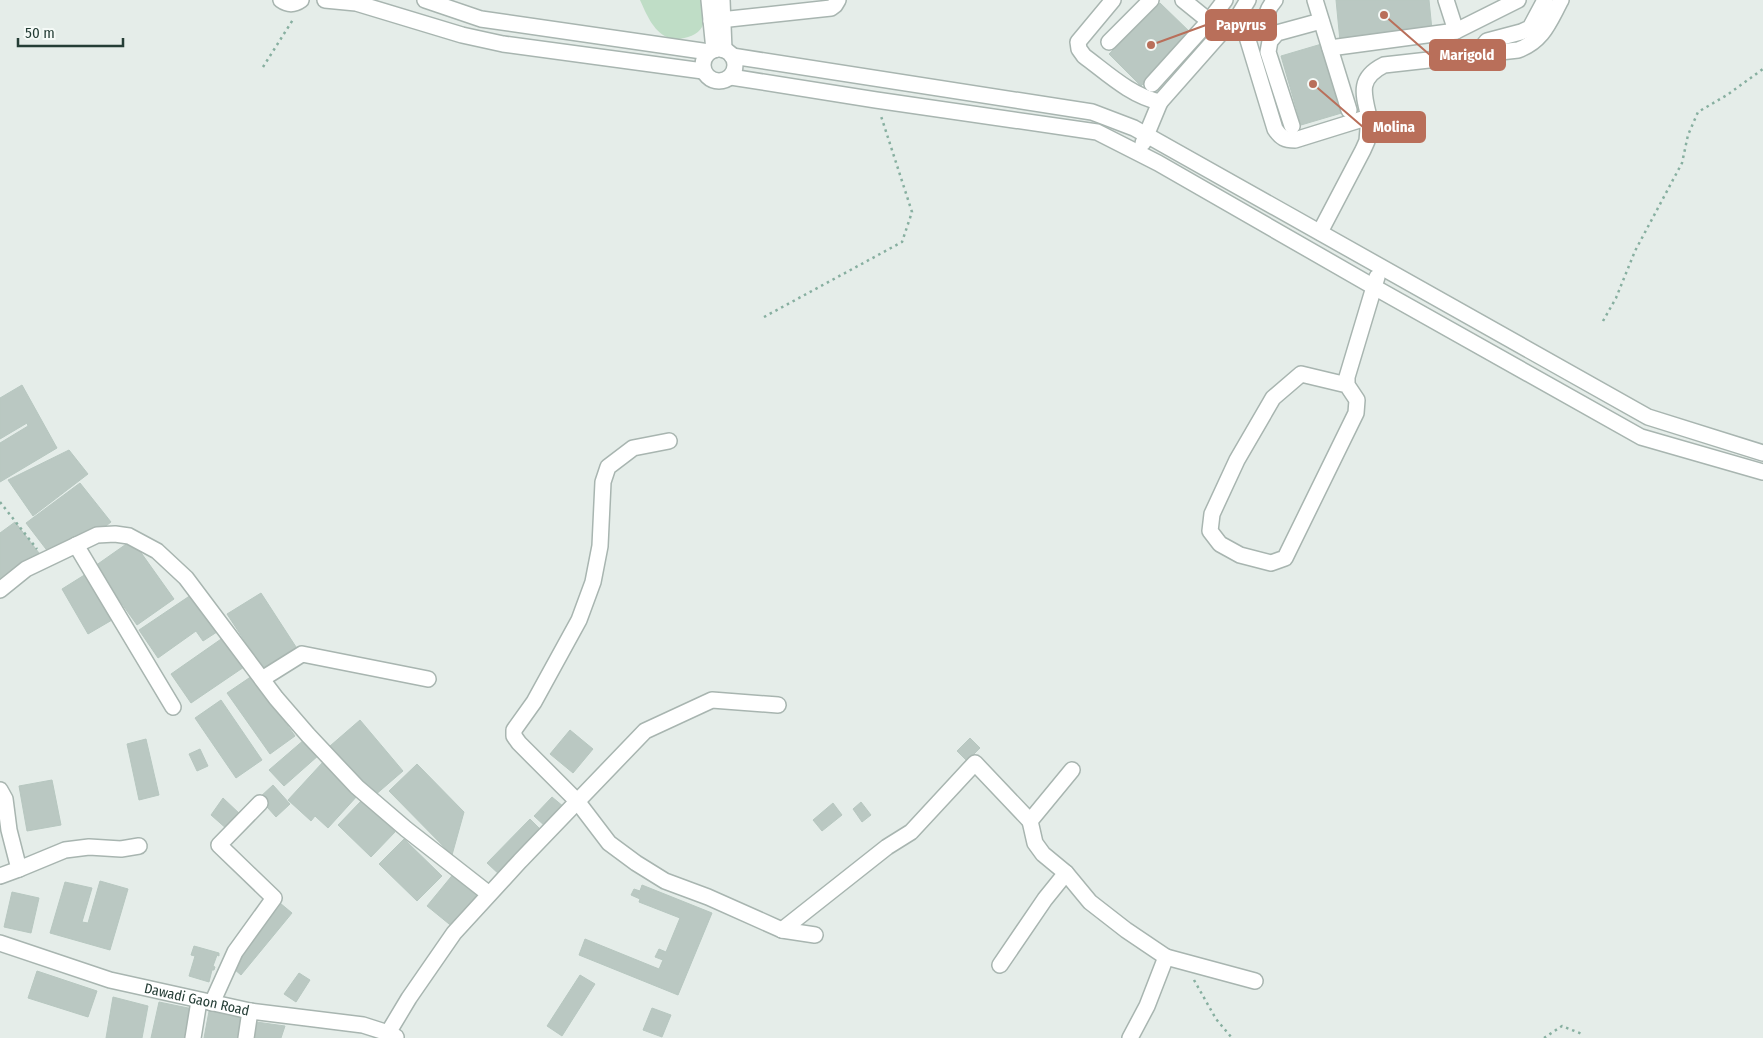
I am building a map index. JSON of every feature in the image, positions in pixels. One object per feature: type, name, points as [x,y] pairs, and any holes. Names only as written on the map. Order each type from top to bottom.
[{"type":"street","points":[[281,0],[294,4],[301,0]]},
{"type":"street","points":[[325,0],[356,3],[462,35],[503,44],[703,71],[710,79],[715,81],[726,80],[731,77],[735,67],[720,52],[717,20],[709,0]]},
{"type":"street","points":[[425,0],[481,19],[720,52],[1092,112],[1134,128],[1648,417],[1763,454]]},
{"type":"street","points":[[717,20],[722,0]]},
{"type":"street","points":[[717,20],[831,8],[838,0]]},
{"type":"street","points":[[1113,0],[1078,42],[1079,50],[1084,56],[1135,93],[1147,99],[1160,102]]},
{"type":"street","points":[[1109,42],[1151,0]]},
{"type":"street","points":[[1182,0],[1209,21]]},
{"type":"street","points":[[1152,84],[1209,21],[1225,0]]},
{"type":"street","points":[[1139,153],[1160,102],[1228,25],[1236,20],[1248,0]]},
{"type":"street","points":[[1264,27],[1266,15],[1275,0]]},
{"type":"street","points":[[1315,0],[1349,110]]},
{"type":"street","points":[[1446,0],[1456,31]]},
{"type":"street","points":[[1330,48],[1456,31],[1518,0]]},
{"type":"street","points":[[1475,56],[1487,41],[1530,28],[1545,0]]},
{"type":"street","points":[[1320,232],[1367,141],[1369,118],[1363,91],[1368,77],[1374,70],[1384,65],[1475,56],[1528,47],[1537,41],[1543,33],[1561,0]]},
{"type":"street","points":[[1236,20],[1244,28],[1275,130],[1279,135],[1286,140],[1295,140],[1369,118]]},
{"type":"street","points":[[1292,126],[1268,52],[1270,41],[1277,33],[1321,21]]},
{"type":"street","points":[[703,71],[703,61],[720,52]]},
{"type":"street","points":[[731,77],[1097,132],[1139,153],[1641,436],[1763,472]]},
{"type":"street","points":[[1347,385],[1302,374],[1273,398],[1238,460],[1212,514],[1210,531],[1220,544],[1240,555],[1271,563],[1285,558],[1356,413],[1357,400],[1347,385],[1347,376],[1381,267]]},
{"type":"street","points":[[669,441],[633,448],[608,467],[603,482],[600,546],[593,582],[579,620],[534,702],[514,730],[514,736],[577,801],[609,843],[636,863],[665,881],[708,897],[782,930],[815,935]]},
{"type":"street","points":[[0,590],[26,569],[97,536],[115,534],[129,536],[157,552],[186,578],[262,679],[308,736],[357,787],[406,829],[489,894]]},
{"type":"street","points":[[76,545],[173,707]]},
{"type":"street","points":[[262,679],[302,654],[428,679]]},
{"type":"street","points":[[393,1036],[409,998],[454,933],[645,730],[712,700],[778,705]]},
{"type":"street","points":[[782,930],[887,847],[911,832],[975,763],[1030,821],[1035,844],[1043,854],[1066,873],[1090,902],[1126,930],[1166,957],[1255,981]]},
{"type":"street","points":[[1030,821],[1072,770]]},
{"type":"street","points":[[0,790],[5,799],[9,830],[19,869]]},
{"type":"street","points":[[193,1038],[205,1002],[235,952],[274,898],[219,845],[260,803]]},
{"type":"street","points":[[0,876],[65,850],[89,847],[121,849],[139,846]]},
{"type":"street","points":[[1000,965],[1045,899],[1066,873]]},
{"type":"street","name":"Dawadi Gaon Road","points":[[0,942],[110,980],[250,1011],[393,1036]]},
{"type":"street","points":[[1130,1038],[1147,1006],[1166,957]]},
{"type":"street","points":[[246,1038],[250,1011]]},
{"type":"path","points":[[263,68],[295,17]]},
{"type":"path","points":[[1603,321],[1616,298],[1635,251],[1682,164],[1688,135],[1698,112],[1763,69]]},
{"type":"path","points":[[764,317],[902,242],[912,212],[876,100]]},
{"type":"path","points":[[0,502],[45,560]]},
{"type":"path","points":[[1184,962],[1216,1019],[1232,1038]]},
{"type":"path","points":[[1544,1038],[1562,1026],[1582,1034]]},
{"type":"green space","points":[[640,0],[703,0],[704,17],[702,27],[699,31],[686,38],[676,39],[667,37],[654,26]]},
{"type":"building","points":[[1336,0],[1429,0],[1432,30],[1340,41]]},
{"type":"building","points":[[1160,3],[1193,35],[1141,86],[1109,54]]},
{"type":"building","points":[[1325,43],[1345,112],[1301,125],[1281,56]]},
{"type":"building","points":[[22,385],[57,448],[0,482],[0,443],[28,426],[27,423],[0,439],[0,398]]},
{"type":"building","points":[[69,450],[88,474],[33,516],[8,480]]},
{"type":"building","points":[[80,483],[111,522],[97,533],[49,553],[26,523]]},
{"type":"building","points":[[15,522],[39,553],[0,583],[0,533]]},
{"type":"building","points":[[132,540],[174,599],[137,625],[95,566]]},
{"type":"building","points":[[86,574],[112,620],[88,634],[62,589]]},
{"type":"building","points":[[194,593],[220,630],[203,641],[196,631],[158,658],[139,630]]},
{"type":"building","points":[[261,593],[298,650],[265,672],[227,614]]},
{"type":"building","points":[[224,637],[244,667],[191,703],[171,674]]},
{"type":"building","points":[[252,676],[295,736],[270,754],[227,693]]},
{"type":"building","points":[[221,700],[262,760],[236,778],[195,718]]},
{"type":"building","points":[[360,720],[403,771],[374,796],[330,746]]},
{"type":"building","points":[[570,730],[593,749],[573,773],[550,754]]},
{"type":"building","points":[[970,738],[980,748],[967,761],[957,751]]},
{"type":"building","points":[[146,739],[159,795],[139,800],[127,744]]},
{"type":"building","points":[[305,739],[319,755],[284,786],[269,770]]},
{"type":"building","points":[[200,749],[208,766],[197,771],[189,754]]},
{"type":"building","points":[[323,762],[358,795],[328,828],[315,816],[311,821],[288,800]]},
{"type":"building","points":[[417,764],[464,812],[452,855],[389,791]]},
{"type":"building","points":[[52,780],[61,825],[27,831],[19,786]]},
{"type":"building","points":[[273,785],[290,804],[276,817],[259,798]]},
{"type":"building","points":[[552,797],[564,807],[546,827],[534,816]]},
{"type":"building","points":[[223,798],[241,815],[228,830],[211,815]]},
{"type":"building","points":[[362,800],[395,832],[371,857],[338,825]]},
{"type":"building","points":[[861,802],[871,815],[862,822],[853,809]]},
{"type":"building","points":[[833,803],[842,815],[822,831],[813,820]]},
{"type":"building","points":[[530,819],[543,832],[501,876],[487,863]]},
{"type":"building","points":[[404,839],[442,876],[417,901],[379,864]]},
{"type":"building","points":[[455,872],[482,894],[454,928],[427,906]]},
{"type":"building","points":[[100,881],[128,889],[110,950],[50,933],[65,882],[92,888],[82,922],[88,923]]},
{"type":"building","points":[[642,885],[712,913],[678,995],[579,955],[585,939],[659,969],[663,960],[655,957],[659,949],[666,952],[680,918],[639,902],[640,899],[631,895],[634,889],[640,891]]},
{"type":"building","points":[[12,892],[39,898],[31,933],[4,927]]},
{"type":"building","points":[[274,898],[292,913],[241,975],[234,969],[241,961],[237,958]]},
{"type":"building","points":[[194,946],[219,953],[209,982],[189,976],[195,956],[191,955]]},
{"type":"building","points":[[37,971],[97,991],[88,1017],[28,998]]},
{"type":"building","points":[[299,973],[310,980],[296,1002],[284,994]]},
{"type":"building","points":[[580,975],[595,984],[562,1036],[547,1026]]},
{"type":"building","points":[[113,997],[148,1006],[142,1038],[106,1038]]},
{"type":"building","points":[[159,1002],[193,1009],[186,1038],[151,1038]]},
{"type":"building","points":[[210,1006],[243,1012],[238,1038],[204,1038]]},
{"type":"building","points":[[652,1008],[671,1015],[662,1037],[643,1030]]},
{"type":"building","points":[[249,1021],[285,1026],[281,1038],[247,1038]]},
{"type":"place","name":"Marigold","points":[[1384,15]]},
{"type":"place","name":"Papyrus","points":[[1151,45]]},
{"type":"place","name":"Molina","points":[[1313,84]]}]
